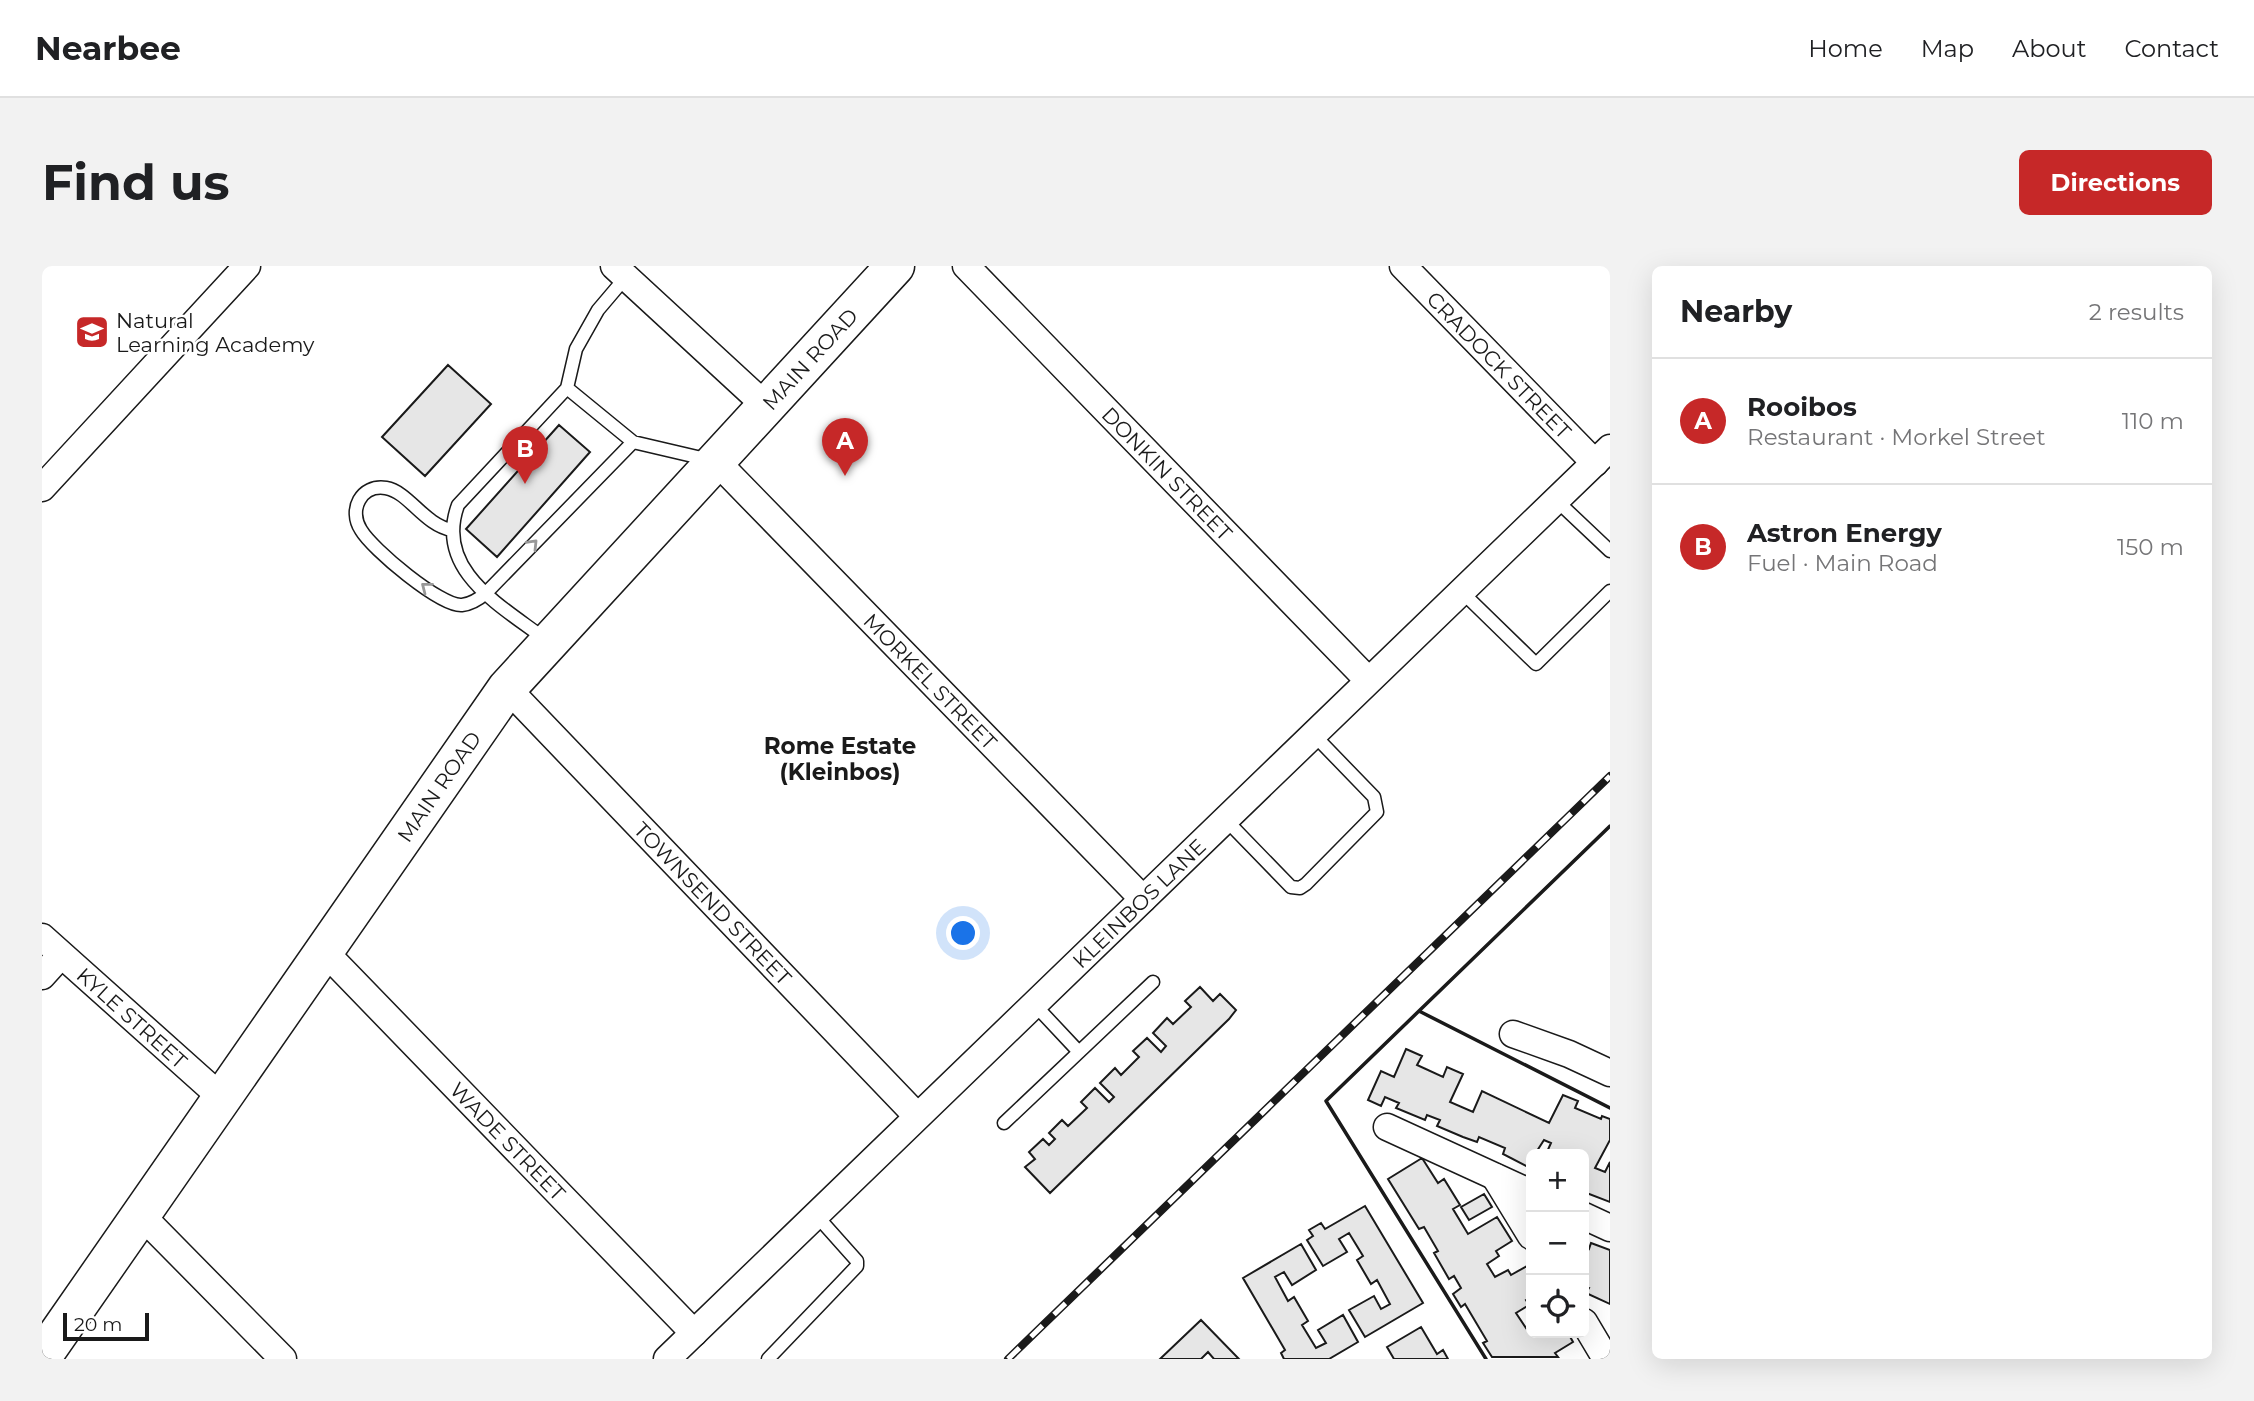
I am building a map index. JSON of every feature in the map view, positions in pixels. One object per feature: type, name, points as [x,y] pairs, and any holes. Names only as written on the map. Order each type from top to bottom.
[{"type":"main road","name":"MAIN ROAD","points":[[42,1357],[508,688],[895,266]]},
{"type":"street","points":[[42,488],[247,266]]},
{"type":"street","name":"DONKIN STREET","points":[[966,266],[1368,680]]},
{"type":"street","name":"CRADOCK STREET","points":[[1403,266],[1602,455]]},
{"type":"street","points":[[620,272],[767,407]]},
{"type":"street","name":"KLEINBOS LANE","points":[[667,1359],[1602,455]]},
{"type":"street","name":"MORKEL STREET","points":[[718,462],[1143,899]]},
{"type":"street","name":"TOWNSEND STREET","points":[[508,688],[918,1116]]},
{"type":"street","points":[[42,976],[52,946]]},
{"type":"street","name":"KYLE STREET","points":[[52,946],[222,1098]]},
{"type":"street","name":"WADE STREET","points":[[323,950],[694,1334]]},
{"type":"street","points":[[1513,1034],[1569,1054],[1610,1073]]},
{"type":"street","points":[[1387,1127],[1526,1191]]},
{"type":"street","points":[[1495,1177],[1526,1228]]},
{"type":"street","points":[[140,1214],[283,1359]]},
{"type":"street","points":[[1589,1218],[1610,1228]]},
{"type":"street","points":[[1589,1330],[1606,1359]]},
{"type":"lane","points":[[549,643],[475,585],[460,565],[451,523],[458,505],[567,388],[576,349],[620,272]]},
{"type":"lane","points":[[567,388],[633,442],[718,462]]},
{"type":"lane","points":[[452,530],[429,521],[389,488],[376,487],[364,493],[356,504],[356,520],[371,543],[433,593],[447,602],[462,605],[476,601],[486,593],[633,442]]},
{"type":"lane","points":[[1556,500],[1610,551]]},
{"type":"lane","points":[[1461,591],[1536,664],[1610,591]]},
{"type":"lane","points":[[1225,819],[1291,887],[1300,888],[1306,884],[1377,812],[1374,797],[1313,734]]},
{"type":"lane","points":[[1004,1123],[1153,982]]},
{"type":"lane","points":[[1034,1004],[1079,1052]]},
{"type":"lane","points":[[768,1359],[857,1266],[857,1261],[816,1215]]},
{"type":"building","points":[[448,365],[491,404],[425,476],[382,437]]},
{"type":"building","points":[[559,425],[590,452],[497,557],[466,529]]},
{"type":"building","points":[[1200,987],[1213,1001],[1220,994],[1236,1010],[1050,1193],[1025,1167],[1035,1159],[1029,1152],[1043,1139],[1049,1145],[1055,1139],[1049,1133],[1062,1120],[1068,1126],[1087,1108],[1081,1102],[1095,1088],[1109,1102],[1114,1097],[1100,1083],[1115,1068],[1121,1075],[1139,1057],[1133,1051],[1147,1038],[1161,1052],[1166,1046],[1153,1033],[1167,1018],[1173,1024],[1191,1007],[1185,1001]]},
{"type":"building","points":[[1406,1049],[1422,1056],[1417,1065],[1443,1077],[1447,1067],[1463,1074],[1450,1102],[1473,1112],[1482,1091],[1549,1123],[1563,1095],[1578,1101],[1575,1108],[1601,1119],[1602,1116],[1610,1119],[1610,1140],[1595,1168],[1605,1172],[1610,1162],[1610,1202],[1589,1194],[1589,1149],[1548,1149],[1551,1143],[1544,1140],[1538,1149],[1526,1149],[1526,1166],[1503,1154],[1505,1148],[1479,1137],[1477,1142],[1437,1126],[1440,1120],[1427,1115],[1425,1120],[1396,1108],[1399,1103],[1385,1097],[1381,1106],[1368,1100],[1381,1071],[1394,1077]]},
{"type":"building","points":[[1422,1158],[1438,1183],[1444,1179],[1460,1205],[1453,1209],[1468,1234],[1497,1217],[1512,1241],[1496,1251],[1499,1256],[1487,1264],[1495,1277],[1508,1270],[1511,1275],[1526,1267],[1526,1307],[1516,1313],[1526,1328],[1526,1338],[1571,1338],[1573,1342],[1555,1353],[1558,1357],[1492,1357],[1483,1343],[1487,1341],[1465,1304],[1461,1307],[1453,1294],[1461,1288],[1454,1276],[1449,1279],[1434,1253],[1438,1251],[1424,1227],[1419,1229],[1388,1179]]},
{"type":"building","points":[[1484,1194],[1492,1207],[1469,1220],[1461,1207]]},
{"type":"building","points":[[1365,1206],[1423,1303],[1365,1337],[1349,1310],[1374,1296],[1381,1309],[1390,1304],[1377,1280],[1371,1284],[1357,1260],[1363,1256],[1349,1233],[1339,1239],[1347,1252],[1323,1266],[1307,1240],[1313,1236],[1309,1230],[1321,1223],[1325,1229]]},
{"type":"building","points":[[1591,1243],[1610,1250],[1610,1304],[1589,1294]]},
{"type":"building","points":[[1301,1244],[1316,1270],[1292,1285],[1284,1272],[1275,1277],[1288,1301],[1294,1297],[1308,1321],[1302,1325],[1316,1348],[1326,1343],[1318,1330],[1343,1315],[1358,1342],[1329,1359],[1284,1359],[1281,1353],[1285,1350],[1243,1278]]},
{"type":"building","points":[[1201,1320],[1239,1359],[1214,1359],[1208,1352],[1201,1359],[1160,1359]]},
{"type":"building","points":[[1421,1327],[1437,1354],[1443,1350],[1448,1359],[1394,1359],[1387,1347]]},
{"type":"railway","points":[[1008,1359],[1610,776]]},
{"type":"wall","points":[[1486,1359],[1326,1101],[1610,826]]},
{"type":"wall","points":[[1419,1011],[1610,1108]]},
{"type":"place","name":"Natural Learning Academy","points":[[92,332]]},
{"type":"place","name":"Rooibos","points":[[845,476]]},
{"type":"place","name":"Astron Energy","points":[[525,484]]},
{"type":"district","name":"Rome Estate (Kleinbos)","points":[[840,759]]}]
